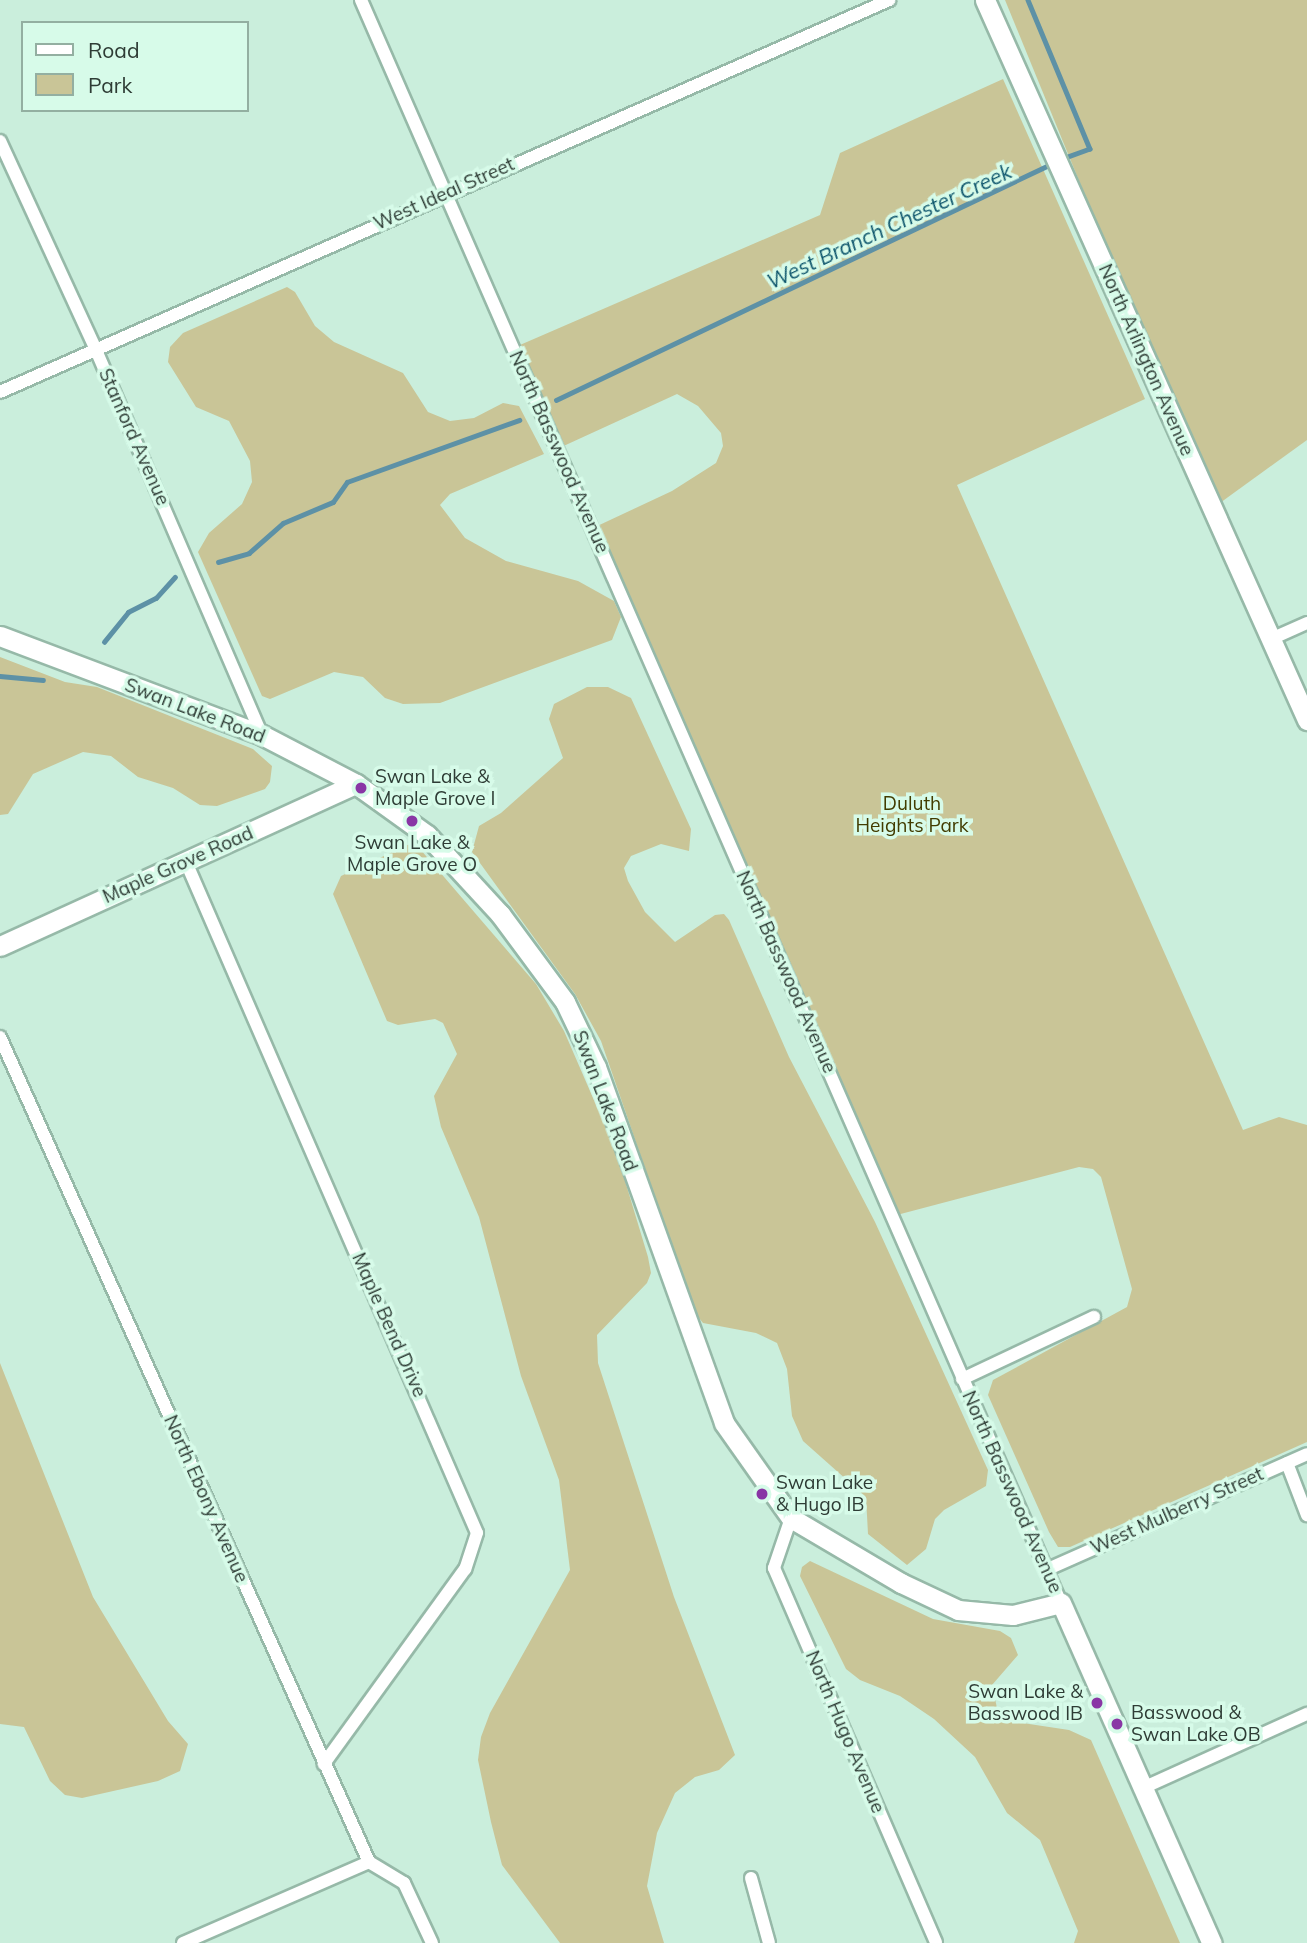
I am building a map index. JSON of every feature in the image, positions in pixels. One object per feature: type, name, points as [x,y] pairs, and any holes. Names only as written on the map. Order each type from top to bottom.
[{"type":"street","name":"North Basswood Avenue","points":[[361,0],[962,1379],[1212,1943]]},
{"type":"street","name":"West Ideal Street","points":[[0,392],[446,193],[889,0]]},
{"type":"street","name":"North Arlington Avenue","points":[[985,0],[1307,720]]},
{"type":"street","name":"Stanford Avenue","points":[[0,141],[96,350],[262,735]]},
{"type":"street","points":[[1271,639],[1307,623]]},
{"type":"street","name":"Swan Lake Road","points":[[0,636],[262,735],[356,784],[427,835],[500,914],[565,1002],[596,1067],[724,1423],[791,1518],[901,1583],[958,1610],[1013,1615],[1061,1603]]},
{"type":"street","name":"Maple Grove Road","points":[[0,946],[356,784]]},
{"type":"street","name":"Maple Bend Drive","points":[[186,862],[477,1533],[465,1569],[324,1764]]},
{"type":"street","name":"North Ebony Avenue","points":[[0,1037],[369,1862]]},
{"type":"street","points":[[962,1379],[1094,1317]]},
{"type":"street","name":"West Mulberry Street","points":[[1048,1569],[1307,1454]]},
{"type":"street","points":[[1287,1463],[1307,1515]]},
{"type":"street","name":"North Hugo Avenue","points":[[791,1518],[774,1568],[936,1943]]},
{"type":"street","points":[[1145,1787],[1307,1714]]},
{"type":"street","points":[[183,1943],[369,1862],[404,1883],[432,1943]]},
{"type":"street","points":[[751,1878],[769,1943]]},
{"type":"green space","points":[[1005,0],[1307,0],[1307,440],[1213,508]]},
{"type":"green space","name":"Duluth Heights Park","points":[[1003,79],[1145,399],[957,485],[1243,1130],[1279,1117],[1307,1125],[1307,1442],[1070,1547],[1058,1547],[1049,1532],[988,1395],[993,1380],[1127,1307],[1132,1289],[1101,1177],[1093,1169],[1079,1167],[893,1216],[593,528],[672,491],[716,463],[723,446],[721,433],[698,406],[677,394],[557,449],[513,348],[820,215],[840,153]]},
{"type":"green space","points":[[287,287],[295,292],[315,326],[334,342],[403,373],[428,412],[450,421],[474,418],[503,403],[519,406],[544,454],[450,494],[440,505],[465,538],[506,561],[578,581],[614,601],[621,617],[612,640],[440,703],[403,704],[385,698],[363,677],[334,672],[270,699],[262,696],[198,552],[209,533],[242,504],[252,482],[250,461],[229,421],[196,407],[168,362],[170,347],[183,333]]},
{"type":"green space","points":[[0,657],[65,682],[97,687],[253,749],[272,766],[270,782],[265,789],[217,806],[200,805],[173,788],[138,777],[111,756],[83,752],[33,774],[8,814],[0,815]]},
{"type":"green space","points":[[587,687],[608,687],[631,698],[691,829],[689,851],[661,844],[631,856],[624,868],[628,881],[645,912],[675,942],[715,915],[724,914],[729,920],[789,1057],[875,1222],[988,1470],[986,1486],[944,1510],[935,1519],[926,1549],[907,1565],[868,1534],[866,1497],[803,1441],[792,1416],[787,1369],[777,1343],[756,1333],[703,1323],[695,1313],[601,1041],[575,994],[472,852],[479,826],[501,813],[563,758],[549,719],[554,704]]},
{"type":"green space","points":[[414,842],[536,984],[564,1031],[616,1151],[648,1257],[651,1273],[647,1283],[597,1335],[598,1363],[674,1597],[735,1755],[719,1770],[695,1777],[675,1793],[657,1833],[647,1886],[664,1943],[560,1943],[502,1865],[491,1822],[478,1760],[481,1737],[490,1713],[570,1570],[559,1480],[521,1376],[479,1217],[441,1127],[434,1096],[457,1054],[443,1023],[435,1019],[398,1025],[387,1021],[333,894],[341,876]]},
{"type":"green space","points":[[0,1363],[93,1597],[168,1721],[188,1744],[180,1771],[158,1781],[82,1798],[65,1795],[50,1781],[24,1727],[0,1724]]},
{"type":"green space","points":[[810,1561],[933,1619],[1000,1631],[1011,1638],[1018,1655],[992,1685],[997,1708],[1010,1721],[1069,1730],[1091,1740],[1180,1943],[1074,1943],[1078,1931],[1040,1840],[1007,1813],[975,1757],[934,1719],[900,1696],[860,1680],[846,1669],[800,1576],[802,1567]]},
{"type":"waterway","name":"West Branch Chester Creek","points":[[1028,0],[1090,149],[1062,159]]},
{"type":"waterway","name":"West Branch Chester Creek","points":[[556,400],[1051,164]]},
{"type":"waterway","name":"West Branch Chester Creek","points":[[218,562],[249,553],[283,523],[333,502],[347,482],[519,420]]},
{"type":"waterway","name":"West Branch Chester Creek","points":[[104,642],[128,612],[156,598],[175,577]]},
{"type":"waterway","name":"West Branch Chester Creek","points":[[0,676],[43,680]]},
{"type":"place","name":"Swan Lake & Maple Grove I","points":[[361,788]]},
{"type":"place","name":"Swan Lake & Maple Grove O","points":[[412,821]]},
{"type":"place","name":"Swan Lake & Hugo IB","points":[[762,1494]]},
{"type":"place","name":"Swan Lake & Basswood IB","points":[[1097,1703]]},
{"type":"place","name":"Basswood & Swan Lake OB","points":[[1117,1724]]}]
